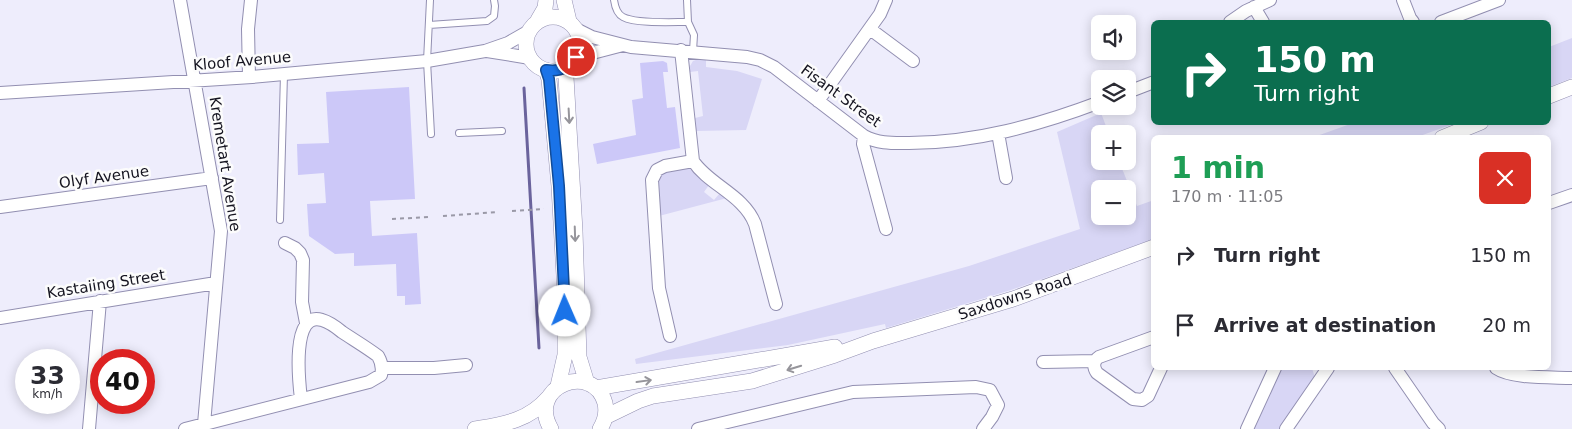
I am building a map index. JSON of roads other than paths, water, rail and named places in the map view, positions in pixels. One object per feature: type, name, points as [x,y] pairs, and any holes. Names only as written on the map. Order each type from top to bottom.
[{"type":"street","name":"Kremetart Avenue","points":[[180,0],[221,231],[204,424]]},
{"type":"street","points":[[249,77],[248,29],[251,0]]},
{"type":"street","points":[[546,0],[545,8],[525,44],[530,58],[534,64],[546,70],[554,71],[572,62]]},
{"type":"street","points":[[564,0],[580,43],[566,77],[575,231],[578,348],[579,357],[592,386],[604,402],[603,423]]},
{"type":"street","points":[[818,100],[883,10],[886,0]]},
{"type":"street","points":[[1232,20],[1238,15],[1270,0]]},
{"type":"street","points":[[1403,0],[1412,20]]},
{"type":"street","points":[[1446,20],[1499,0]]},
{"type":"street","points":[[1254,7],[1262,20]]},
{"type":"street","points":[[534,26],[552,16],[559,17],[572,25]]},
{"type":"street","name":"Fisant Street","points":[[572,25],[592,37],[623,45],[747,57],[760,60],[774,67],[864,136],[882,143],[936,143],[998,133],[1032,126],[1091,105]]},
{"type":"street","name":"Kloof Avenue","points":[[0,93],[249,77],[427,61],[485,51],[508,43],[534,26]]},
{"type":"street","points":[[870,29],[913,61]]},
{"type":"street","name":"Fisant Street","points":[[572,62],[623,45]]},
{"type":"street","name":"Kloof Avenue","points":[[485,51],[530,58]]},
{"type":"street","points":[[687,51],[693,161],[699,170],[750,212],[755,224],[776,304]]},
{"type":"street","points":[[546,70],[549,79],[559,186],[565,355],[545,413],[551,429]]},
{"type":"street","points":[[1136,89],[1151,83]]},
{"type":"street","points":[[1551,95],[1572,87]]},
{"type":"street","points":[[1449,135],[1474,125]]},
{"type":"street","points":[[998,133],[1006,178]]},
{"type":"street","points":[[864,136],[863,144],[886,229]]},
{"type":"street","points":[[670,336],[658,288],[652,180],[657,170],[664,166],[693,161]]},
{"type":"street","name":"Olyf Avenue","points":[[0,207],[212,178]]},
{"type":"street","points":[[1551,202],[1572,195]]},
{"type":"street","points":[[285,243],[295,248],[303,260],[302,302],[306,323]]},
{"type":"street","name":"Saxdowns Road","points":[[603,423],[638,402],[653,396],[752,380],[1013,299],[1151,248]]},
{"type":"street","name":"Kastaiing Street","points":[[0,318],[216,283]]},
{"type":"street","points":[[89,429],[100,301]]},
{"type":"street","points":[[185,429],[369,382],[381,375],[382,368],[378,356],[327,322],[317,319],[311,320],[306,323],[301,338],[299,357],[301,399]]},
{"type":"street","points":[[1043,362],[1095,361],[1101,356],[1151,338]]},
{"type":"street","name":"Saxdowns Road","points":[[553,392],[574,381],[592,386],[873,341]]},
{"type":"street","points":[[1095,361],[1094,367],[1097,373],[1136,400],[1142,400],[1148,396],[1161,370]]},
{"type":"street","points":[[382,368],[434,368],[466,365]]},
{"type":"street","points":[[1247,429],[1274,370]]},
{"type":"street","points":[[1286,429],[1324,370]]},
{"type":"street","points":[[1396,370],[1432,427]]},
{"type":"street","points":[[1500,370],[1514,375],[1572,378]]},
{"type":"street","points":[[698,429],[853,392],[976,386],[990,390],[998,405],[983,429]]},
{"type":"street","points":[[475,429],[520,419],[536,410],[553,392]]},
{"type":"lane","points":[[430,0],[428,6],[427,61],[431,134]]},
{"type":"lane","points":[[429,25],[487,21],[494,16],[494,0]]},
{"type":"lane","points":[[614,0],[618,13],[622,17],[634,20],[688,22]]},
{"type":"lane","points":[[687,0],[688,22],[694,35],[687,51]]},
{"type":"lane","points":[[280,220],[284,74]]},
{"type":"lane","points":[[458,133],[502,131]]},
{"type":"waterway","points":[[524,88],[539,348]]}]
